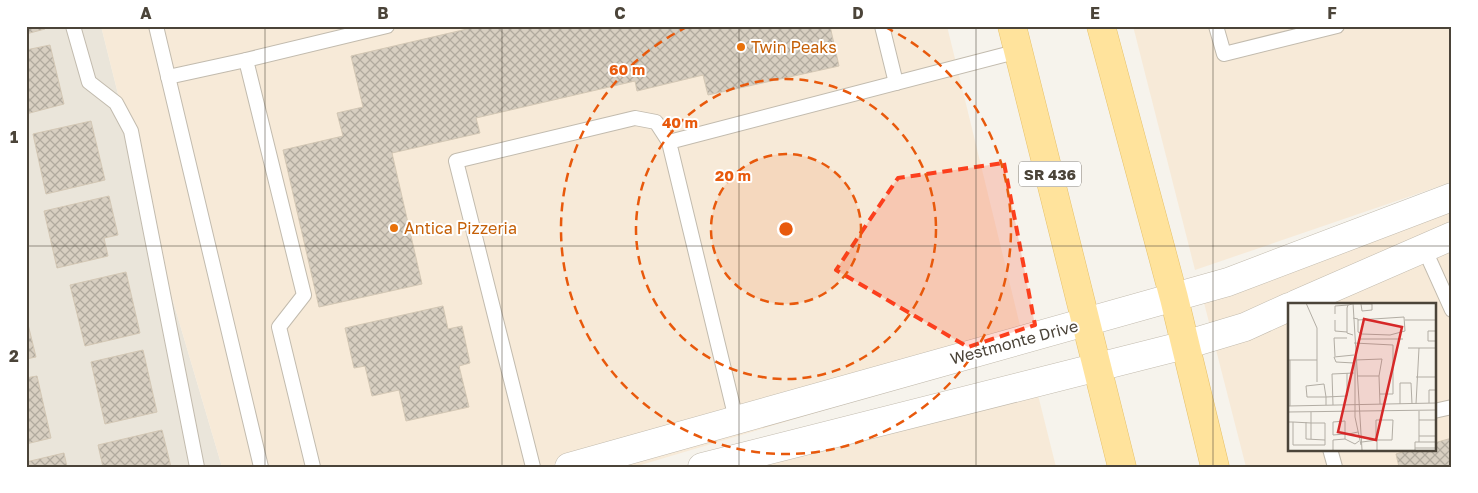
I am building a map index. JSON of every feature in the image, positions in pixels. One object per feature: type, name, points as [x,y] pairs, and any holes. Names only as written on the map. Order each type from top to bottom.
[{"type":"main road","points":[[1101,26],[1174,298],[1215,467]]},
{"type":"main road","name":"SR 436","points":[[1015,39],[1122,467]]},
{"type":"street","name":"Westmonte Drive","points":[[569,467],[1228,282],[1452,197]]},
{"type":"street","points":[[1298,303],[1452,236]]},
{"type":"street","points":[[703,467],[1185,345],[1245,327],[1288,307]]},
{"type":"lane","points":[[73,26],[89,82],[116,103],[131,131],[197,467]]},
{"type":"lane","points":[[156,26],[261,467]]},
{"type":"lane","points":[[168,77],[386,26]]},
{"type":"lane","points":[[882,26],[896,83]]},
{"type":"lane","points":[[1216,26],[1224,54],[1337,26]]},
{"type":"lane","points":[[669,142],[896,83],[1015,39]]},
{"type":"lane","points":[[246,60],[304,295],[279,327],[313,467]]},
{"type":"lane","points":[[533,467],[456,161],[635,118],[656,122],[669,142],[736,419]]},
{"type":"lane","points":[[1424,248],[1452,310]]},
{"type":"lane","points":[[1436,411],[1452,407]]},
{"type":"lane","points":[[1330,450],[1335,467]]},
{"type":"highlighted area","points":[[1004,163],[1035,325],[968,347],[836,270],[898,178]]},
{"type":"shaded area","points":[[26,26],[101,26],[152,230],[222,467],[26,467]]},
{"type":"shaded area","points":[[101,26],[947,26],[1026,350],[634,467],[222,467],[152,230]]},
{"type":"shaded area","points":[[1133,26],[1452,26],[1452,182],[1195,270]]},
{"type":"shaded area","points":[[1452,209],[1452,467],[1246,467],[1202,295]]},
{"type":"shaded area","points":[[1033,375],[1056,467],[727,467]]},
{"type":"building","points":[[26,26],[44,26],[45,29],[26,34]]},
{"type":"building","points":[[480,26],[830,26],[839,66],[708,95],[703,75],[637,91],[635,81],[476,118],[480,133],[392,153],[422,284],[319,307],[283,150],[343,136],[337,113],[363,107],[351,56]]},
{"type":"building","points":[[50,45],[64,104],[26,114],[26,50]]},
{"type":"building","points":[[91,121],[105,180],[46,194],[33,134]]},
{"type":"building","points":[[109,196],[118,235],[104,238],[108,256],[57,268],[44,211]]},
{"type":"building","points":[[126,272],[140,333],[85,346],[70,285]]},
{"type":"building","points":[[443,306],[448,329],[462,326],[470,363],[459,366],[469,407],[406,421],[399,390],[372,396],[365,366],[354,368],[345,328]]},
{"type":"building","points":[[26,316],[36,357],[26,359]]},
{"type":"building","points":[[143,350],[157,412],[105,424],[91,362]]},
{"type":"building","points":[[37,376],[51,438],[26,444],[26,378]]},
{"type":"building","points":[[162,430],[171,467],[103,467],[98,445]]},
{"type":"building","points":[[1452,438],[1452,467],[1399,467],[1396,454],[1409,450],[1436,450],[1436,442]]},
{"type":"building","points":[[64,453],[67,467],[26,467],[26,462]]},
{"type":"place","name":"Twin Peaks","points":[[741,47]]},
{"type":"place","name":"Antica Pizzeria","points":[[394,228]]}]
